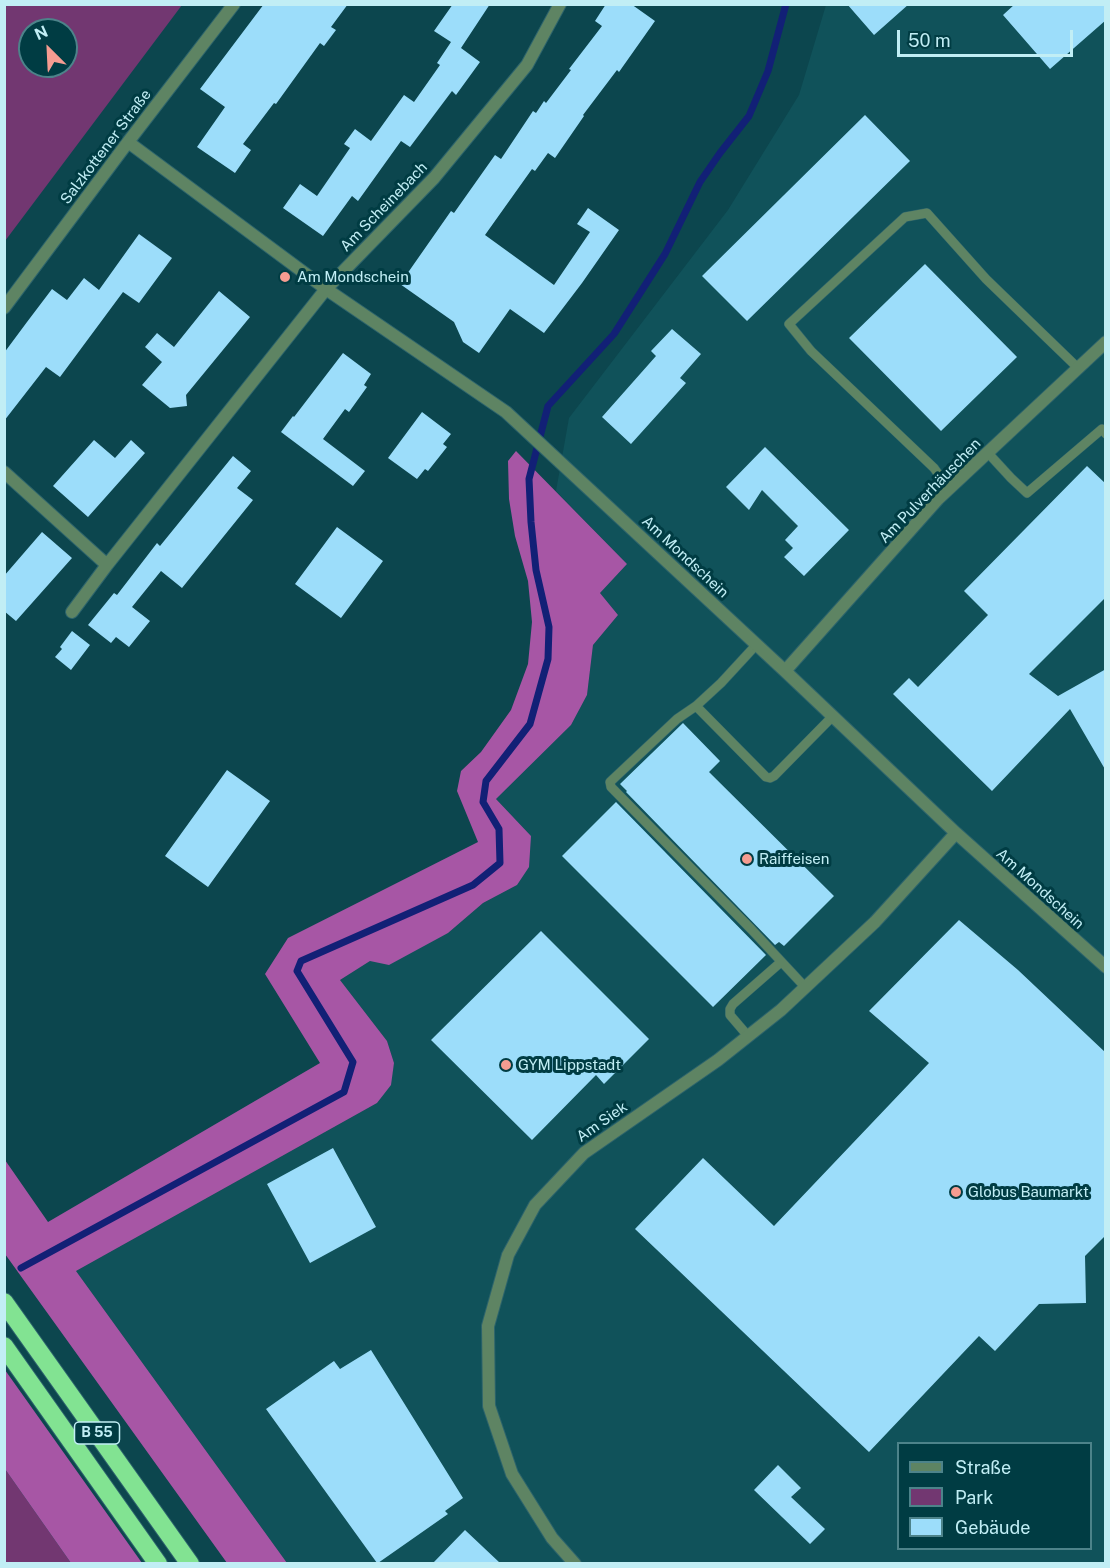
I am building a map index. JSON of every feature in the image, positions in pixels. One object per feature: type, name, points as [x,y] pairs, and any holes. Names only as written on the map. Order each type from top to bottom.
[{"type":"highway","name":"B 55","points":[[4,1302],[190,1563]]},
{"type":"highway","name":"B 55","points":[[4,1346],[158,1563]]},
{"type":"street","name":"Salzkottener Straße","points":[[4,308],[234,4]]},
{"type":"street","name":"Am Scheinebach","points":[[72,612],[326,289],[434,178],[527,64],[560,4]]},
{"type":"street","name":"Am Mondschein","points":[[128,142],[326,289],[506,412],[757,644],[956,833],[1106,968]]},
{"type":"street","name":"Am Pulverhäuschen","points":[[785,671],[949,489],[1106,342]]},
{"type":"street","points":[[4,472],[107,565]]},
{"type":"street","name":"Am Siek","points":[[574,1563],[552,1538],[512,1474],[489,1406],[488,1326],[508,1255],[535,1205],[584,1153],[718,1060],[781,1010],[875,922],[956,833]]},
{"type":"lane","points":[[949,489],[934,468],[811,351],[789,324],[905,217],[927,213],[986,279],[1078,368]]},
{"type":"lane","points":[[988,453],[1028,493],[1102,429],[1106,434]]},
{"type":"lane","points":[[757,644],[721,683],[696,706],[677,719],[610,782],[612,787],[805,987]]},
{"type":"lane","points":[[696,706],[766,777],[770,778],[833,716]]},
{"type":"lane","points":[[748,1036],[730,1015],[730,1009],[781,962]]},
{"type":"shaded area","points":[[826,5],[1105,5],[1105,1563],[287,1563],[76,1271],[377,1103],[390,1085],[394,1063],[387,1041],[340,980],[370,961],[448,933],[483,903],[517,885],[531,836],[496,799],[571,725],[587,695],[593,645],[618,615],[600,593],[627,564],[556,491],[569,418],[728,210],[799,95]]},
{"type":"shaded area","points":[[516,451],[627,564],[600,593],[618,615],[593,645],[587,695],[571,725],[496,799],[531,836],[529,867],[517,885],[483,903],[448,933],[389,965],[370,961],[340,980],[387,1041],[394,1063],[391,1085],[377,1103],[76,1271],[287,1563],[227,1563],[5,1254],[5,1160],[48,1222],[320,1063],[265,974],[288,938],[478,842],[457,791],[461,771],[481,752],[511,710],[528,664],[532,622],[528,581],[515,536],[509,499],[508,461]]},
{"type":"shaded area","points":[[5,1370],[142,1563],[71,1563],[5,1469]]},
{"type":"green space","points":[[4,5],[182,5],[5,241]]},
{"type":"green space","points":[[5,1469],[71,1563],[5,1563]]},
{"type":"building","points":[[264,4],[348,4],[331,27],[336,30],[324,46],[320,43],[276,104],[274,103],[243,144],[251,150],[235,173],[197,147],[225,107],[200,89]]},
{"type":"building","points":[[453,4],[490,4],[461,48],[480,62],[456,95],[452,91],[410,147],[401,141],[358,201],[352,196],[323,236],[283,208],[300,184],[317,196],[350,148],[344,144],[355,129],[371,141],[404,95],[414,102],[440,65],[437,63],[451,42],[434,31]]},
{"type":"building","points":[[606,4],[631,4],[655,21],[619,72],[617,70],[583,115],[555,158],[548,153],[535,171],[532,169],[485,235],[554,285],[590,232],[577,224],[588,208],[619,230],[544,333],[510,309],[479,353],[463,342],[454,322],[400,284],[451,211],[454,213],[495,155],[501,159],[533,111],[536,113],[544,101],[546,103],[571,70],[569,69],[602,26],[595,21]]},
{"type":"building","points":[[847,4],[909,4],[874,35]]},
{"type":"building","points":[[1015,4],[1106,4],[1106,20],[1050,69],[1003,15]]},
{"type":"building","points":[[865,115],[910,161],[747,321],[702,276]]},
{"type":"building","points":[[139,234],[172,258],[139,303],[123,292],[60,377],[46,367],[4,421],[4,353],[52,289],[67,300],[84,278],[99,290]]},
{"type":"building","points":[[925,264],[1017,357],[941,431],[849,338]]},
{"type":"building","points":[[219,291],[250,317],[186,395],[187,406],[170,408],[142,385],[162,362],[145,347],[157,333],[174,347]]},
{"type":"building","points":[[672,329],[701,354],[680,378],[686,383],[631,444],[602,417],[656,356],[651,351]]},
{"type":"building","points":[[343,353],[371,374],[364,385],[367,387],[349,412],[345,409],[323,439],[365,471],[353,486],[281,432]]},
{"type":"building","points":[[422,412],[451,434],[443,444],[447,447],[428,471],[425,469],[417,479],[388,458]]},
{"type":"building","points":[[94,440],[115,458],[131,440],[145,453],[88,517],[53,486]]},
{"type":"building","points":[[765,447],[849,530],[804,576],[784,557],[793,548],[785,540],[798,526],[762,490],[749,510],[726,487]]},
{"type":"building","points":[[233,456],[251,471],[237,488],[253,500],[182,588],[161,571],[132,607],[150,621],[129,647],[116,637],[111,643],[88,625],[114,593],[117,595],[157,543],[160,546]]},
{"type":"building","points":[[1087,466],[1106,484],[1106,597],[1029,674],[1058,696],[1106,669],[1106,771],[1070,709],[992,791],[893,694],[909,678],[918,687],[988,615],[964,591]]},
{"type":"building","points":[[337,527],[383,561],[341,618],[295,584]]},
{"type":"building","points":[[42,532],[72,558],[16,621],[4,611],[4,576]]},
{"type":"building","points":[[72,631],[90,645],[71,670],[55,657]]},
{"type":"building","name":"Raiffeisen","points":[[683,723],[720,761],[709,772],[834,896],[784,946],[779,942],[775,945],[620,784]]},
{"type":"building","points":[[227,770],[270,801],[208,887],[165,856]]},
{"type":"building","points":[[616,802],[766,955],[713,1007],[562,856]]},
{"type":"building","name":"Globus Baumarkt","points":[[959,920],[1018,970],[1106,1053],[1106,1235],[1085,1256],[1086,1303],[1039,1304],[995,1351],[979,1336],[869,1452],[635,1229],[703,1158],[774,1226],[929,1063],[869,1011]]},
{"type":"building","points":[[541,931],[649,1039],[604,1084],[596,1075],[532,1140],[431,1040]]},
{"type":"building","points":[[333,1148],[376,1227],[310,1263],[267,1184]]},
{"type":"building","points":[[371,1350],[463,1498],[445,1511],[448,1514],[378,1563],[266,1409],[334,1361],[340,1369]]},
{"type":"building","points":[[778,1465],[801,1488],[791,1497],[825,1529],[810,1544],[754,1490]]},
{"type":"building","points":[[465,1530],[500,1563],[433,1563]]},
{"type":"waterway","points":[[21,1268],[344,1092],[353,1062],[297,971],[301,961],[473,885],[500,863],[499,829],[483,802],[486,781],[530,724],[548,659],[549,627],[536,570],[529,479],[548,406],[614,334],[665,254],[700,182],[749,116],[768,71],[786,4]]},
{"type":"place","name":"Am Mondschein","points":[[285,277]]},
{"type":"place","name":"Raiffeisen","points":[[747,859]]},
{"type":"place","name":"GYM Lippstadt","points":[[506,1065]]},
{"type":"place","name":"Globus Baumarkt","points":[[956,1192]]}]
